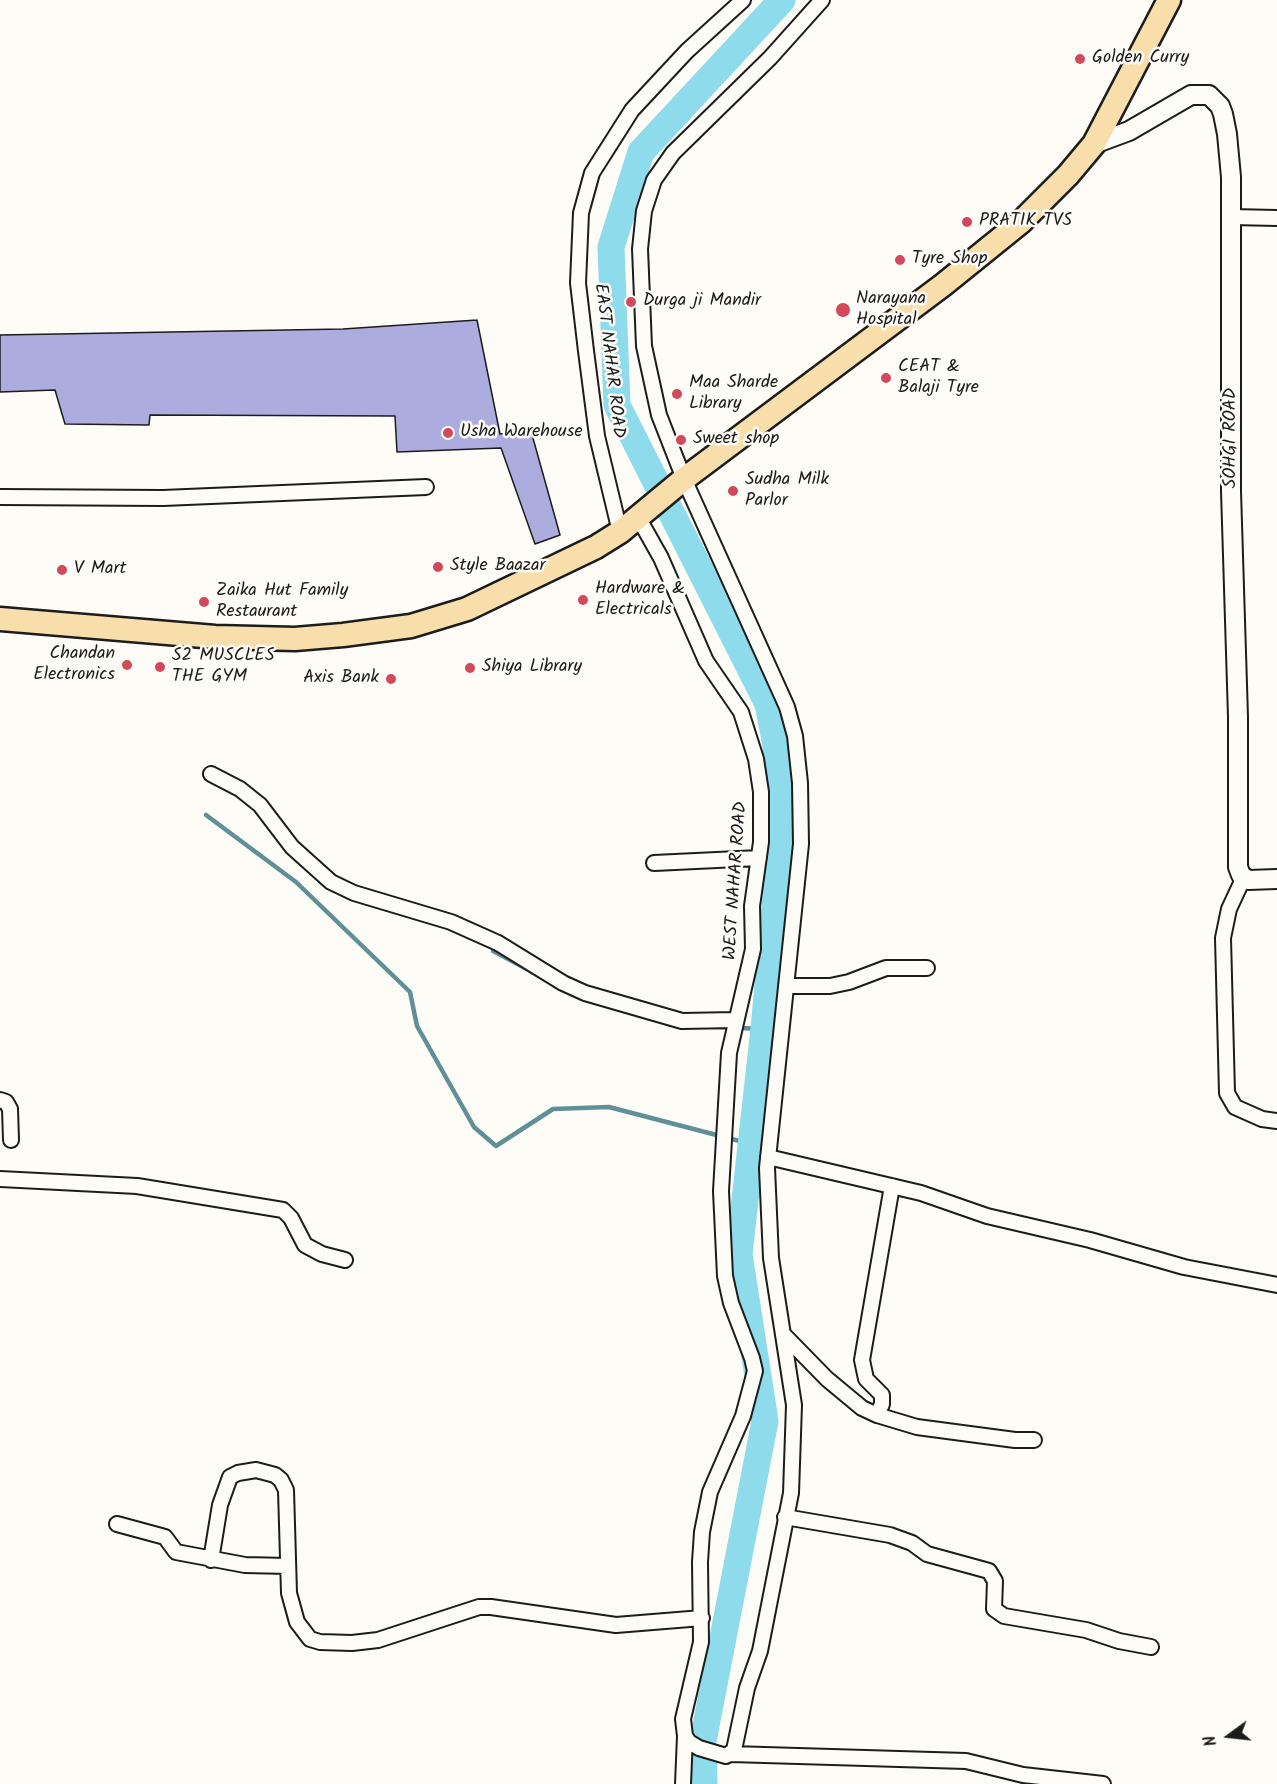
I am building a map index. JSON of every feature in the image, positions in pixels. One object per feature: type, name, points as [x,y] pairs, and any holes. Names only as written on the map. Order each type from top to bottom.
[{"type":"main road","points":[[0,619],[215,637],[295,639],[354,634],[411,626],[467,609],[530,581],[596,547],[620,532],[677,485],[943,285],[1021,222],[1068,176],[1094,144],[1168,0]]},
{"type":"street","name":"EAST NAHAR ROAD","points":[[620,532],[597,436],[586,351],[578,283],[581,213],[592,173],[632,110],[687,51],[743,0]]},
{"type":"street","points":[[726,1754],[734,1750],[747,1688],[769,1612],[791,1493],[794,1405],[771,1258],[768,1157],[801,844],[800,783],[795,736],[787,707],[740,606],[677,485],[644,346],[640,249],[644,211],[654,180],[673,153],[770,58],[822,0]]},
{"type":"street","name":"SOHGI ROAD","points":[[1094,144],[1129,131],[1191,95],[1209,94],[1220,106],[1227,134],[1231,218],[1238,867],[1244,879]]},
{"type":"street","points":[[1231,218],[1277,218]]},
{"type":"street","points":[[0,497],[163,498],[426,487]]},
{"type":"street","name":"WEST NAHAR ROAD","points":[[641,514],[706,661],[731,695],[749,729],[761,792],[759,858],[752,906],[750,969],[735,1021],[729,1053],[725,1133],[721,1163],[725,1276],[731,1303],[755,1371],[743,1416],[710,1492],[701,1552],[700,1642],[683,1719],[684,1784]]},
{"type":"street","points":[[211,774],[240,789],[260,805],[292,847],[331,882],[354,893],[451,922],[498,943],[563,983],[585,993],[682,1021],[735,1021]]},
{"type":"street","points":[[654,863],[759,858]]},
{"type":"street","points":[[1277,879],[1257,881],[1244,879],[1229,909],[1223,938],[1227,1093],[1234,1107],[1262,1119],[1277,1120]]},
{"type":"street","points":[[786,986],[830,986],[849,982],[886,968],[927,968]]},
{"type":"street","points":[[0,1100],[6,1102],[10,1109],[10,1140]]},
{"type":"street","points":[[768,1157],[930,1196],[987,1216],[1089,1240],[1184,1267],[1277,1285]]},
{"type":"street","points":[[0,1179],[137,1186],[283,1210],[291,1218],[304,1245],[322,1254],[345,1260]]},
{"type":"street","points":[[877,1415],[882,1404],[882,1395],[866,1378],[862,1360],[892,1186]]},
{"type":"street","points":[[783,1334],[827,1379],[862,1408],[877,1415],[917,1427],[1015,1440],[1034,1440]]},
{"type":"street","points":[[211,1560],[220,1505],[230,1477],[256,1470],[275,1475],[281,1480],[286,1491],[289,1593],[297,1622],[310,1639],[320,1642],[352,1643],[378,1640],[479,1607],[616,1625],[702,1618]]},
{"type":"street","points":[[785,1517],[890,1535],[912,1543],[927,1554],[989,1571],[995,1581],[994,1609],[1004,1616],[1086,1630],[1119,1641],[1151,1647]]},
{"type":"street","points":[[117,1524],[165,1537],[176,1552],[245,1566],[288,1566]]},
{"type":"street","points":[[685,1736],[699,1748],[726,1754],[966,1761],[1023,1775],[1103,1784]]},
{"type":"building","name":"Usha Warehouse","points":[[477,320],[500,434],[531,431],[560,535],[535,544],[501,448],[397,452],[395,416],[150,415],[149,425],[65,424],[55,390],[0,392],[0,335],[343,329]]},
{"type":"waterway","points":[[704,1784],[703,1741],[765,1421],[739,1254],[764,1029],[781,839],[776,745],[768,704],[617,405],[611,247],[641,152],[782,0]]},
{"type":"waterway","points":[[206,815],[296,882],[410,992],[417,1026],[474,1127],[496,1146],[553,1109],[609,1107],[751,1144]]},
{"type":"waterway","points":[[493,951],[538,975]]},
{"type":"waterway","points":[[693,1026],[764,1029]]},
{"type":"place","name":"Golden Curry","points":[[1080,59]]},
{"type":"place","name":"PRATIK TVS","points":[[967,222]]},
{"type":"place","name":"Tyre Shop","points":[[900,260]]},
{"type":"place","name":"Durga ji Mandir","points":[[631,302]]},
{"type":"place","name":"Narayana Hospital","points":[[843,310]]},
{"type":"place","name":"CEAT & Balaji Tyre","points":[[886,378]]},
{"type":"place","name":"Maa Sharde Library","points":[[677,394]]},
{"type":"place","name":"Usha Warehouse","points":[[448,433]]},
{"type":"place","name":"Sweet shop","points":[[681,440]]},
{"type":"place","name":"Sudha Milk Parlor","points":[[733,491]]},
{"type":"place","name":"Style Baazar","points":[[438,567]]},
{"type":"place","name":"V Mart","points":[[62,570]]},
{"type":"place","name":"Hardware & Electricals","points":[[583,600]]},
{"type":"place","name":"Zaika Hut Family Restaurant","points":[[204,602]]},
{"type":"place","name":"Chandan Electronics","points":[[127,665]]},
{"type":"place","name":"S2 MUSCLES THE GYM","points":[[160,667]]},
{"type":"place","name":"Shiya Library","points":[[470,668]]},
{"type":"place","name":"Axis Bank","points":[[391,679]]}]
